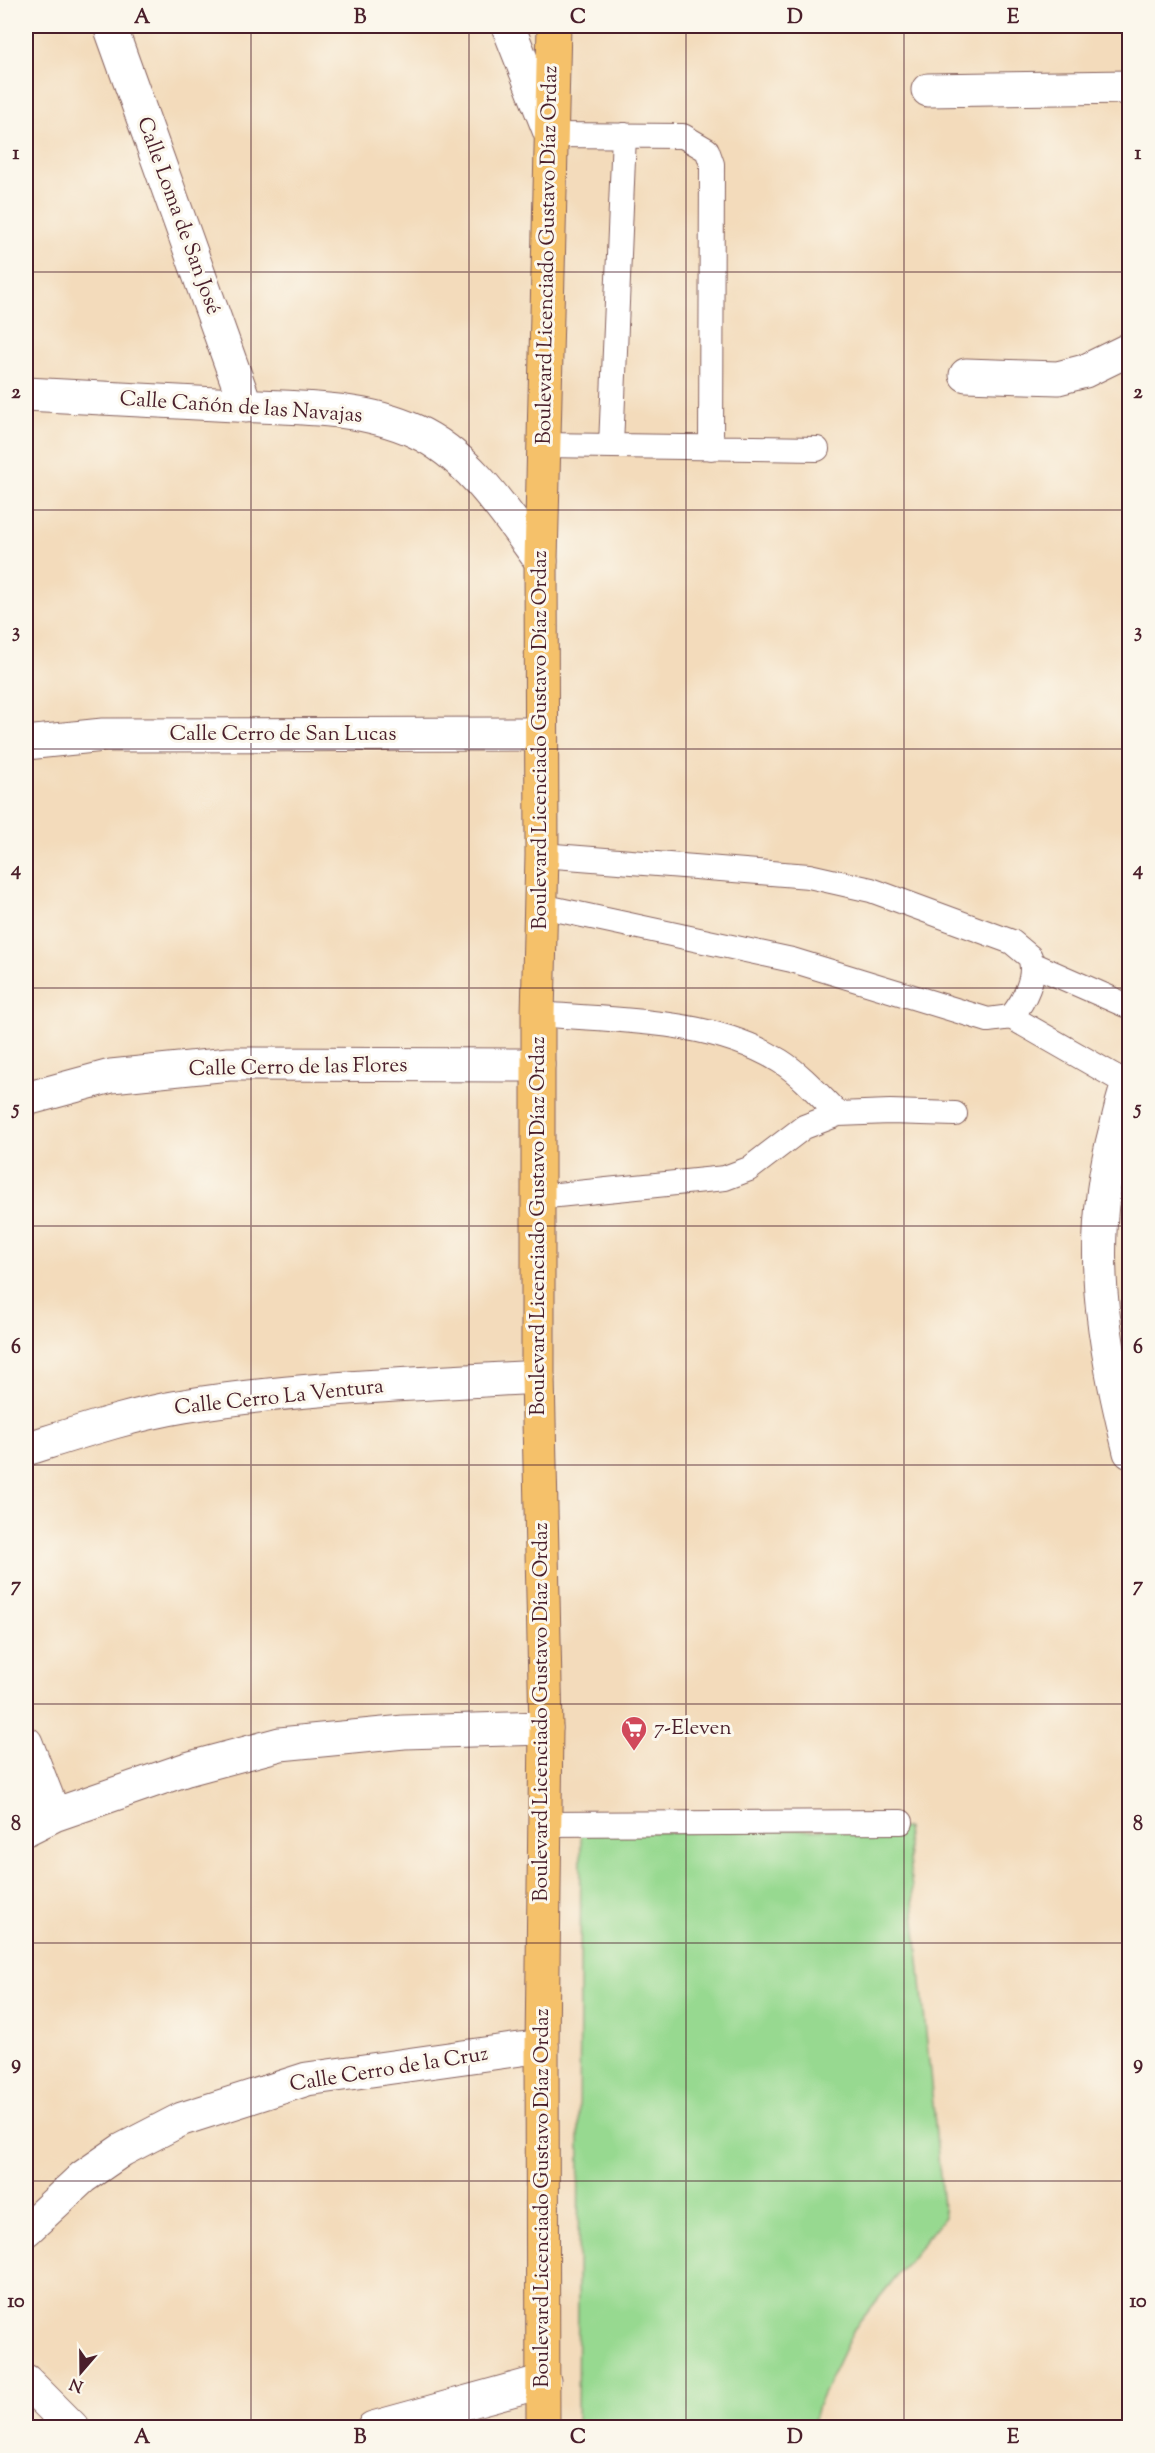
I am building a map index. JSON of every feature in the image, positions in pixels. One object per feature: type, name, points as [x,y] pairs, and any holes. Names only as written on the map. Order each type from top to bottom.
[{"type":"main road","name":"Boulevard Licenciado Gustavo Díaz Ordaz","points":[[543,2427],[542,2046],[546,1728],[538,1377],[538,1014],[542,855],[541,561],[554,26]]},
{"type":"street","name":"Calle Loma de San José","points":[[110,26],[246,406]]},
{"type":"street","points":[[508,26],[551,135]]},
{"type":"street","points":[[928,90],[1130,87]]},
{"type":"street","points":[[966,375],[1058,378],[1085,371],[1130,349]]},
{"type":"street","name":"Calle Cañón de las Navajas","points":[[26,394],[246,406],[375,417],[417,432],[451,454],[491,493],[541,561]]},
{"type":"street","name":"Calle Cerro de San Lucas","points":[[26,743],[103,735],[541,734]]},
{"type":"street","name":"Calle Cerro de las Flores","points":[[26,1099],[111,1076],[229,1064],[538,1065]]},
{"type":"street","points":[[1129,1082],[1104,1173],[1098,1231],[1100,1285],[1111,1372],[1130,1452]]},
{"type":"street","name":"Calle Cerro La Ventura","points":[[26,1449],[90,1429],[182,1406],[311,1391],[538,1377]]},
{"type":"street","points":[[26,1743],[40,1822],[187,1768],[280,1744],[405,1732],[546,1728]]},
{"type":"street","name":"Calle Cerro de la Cruz","points":[[26,2230],[83,2177],[122,2150],[182,2119],[307,2079],[542,2046]]},
{"type":"street","points":[[373,2427],[544,2380]]},
{"type":"street","points":[[26,2381],[73,2427]]},
{"type":"lane","points":[[551,135],[684,136],[707,150],[712,164],[711,448]]},
{"type":"lane","points":[[611,446],[624,135]]},
{"type":"lane","points":[[543,445],[817,449]]},
{"type":"lane","points":[[542,855],[809,876],[853,885],[1012,942],[1023,950],[1032,964],[1130,1007]]},
{"type":"lane","points":[[541,906],[792,960],[974,1017],[1001,1020],[1011,1017],[1019,1007],[1029,984],[1032,964]]},
{"type":"lane","points":[[538,1014],[681,1027],[732,1040],[779,1061],[800,1076],[838,1114]]},
{"type":"lane","points":[[1011,1017],[1129,1082]]},
{"type":"lane","points":[[538,1197],[725,1178],[749,1169],[804,1127],[838,1114],[890,1112],[955,1114]]},
{"type":"lane","points":[[545,1824],[901,1822]]},
{"type":"green space","points":[[906,1828],[944,2217],[854,2329],[818,2405],[812,2427],[577,2428],[581,1833]]},
{"type":"place","name":"7-Eleven","points":[[634,1752]]}]
